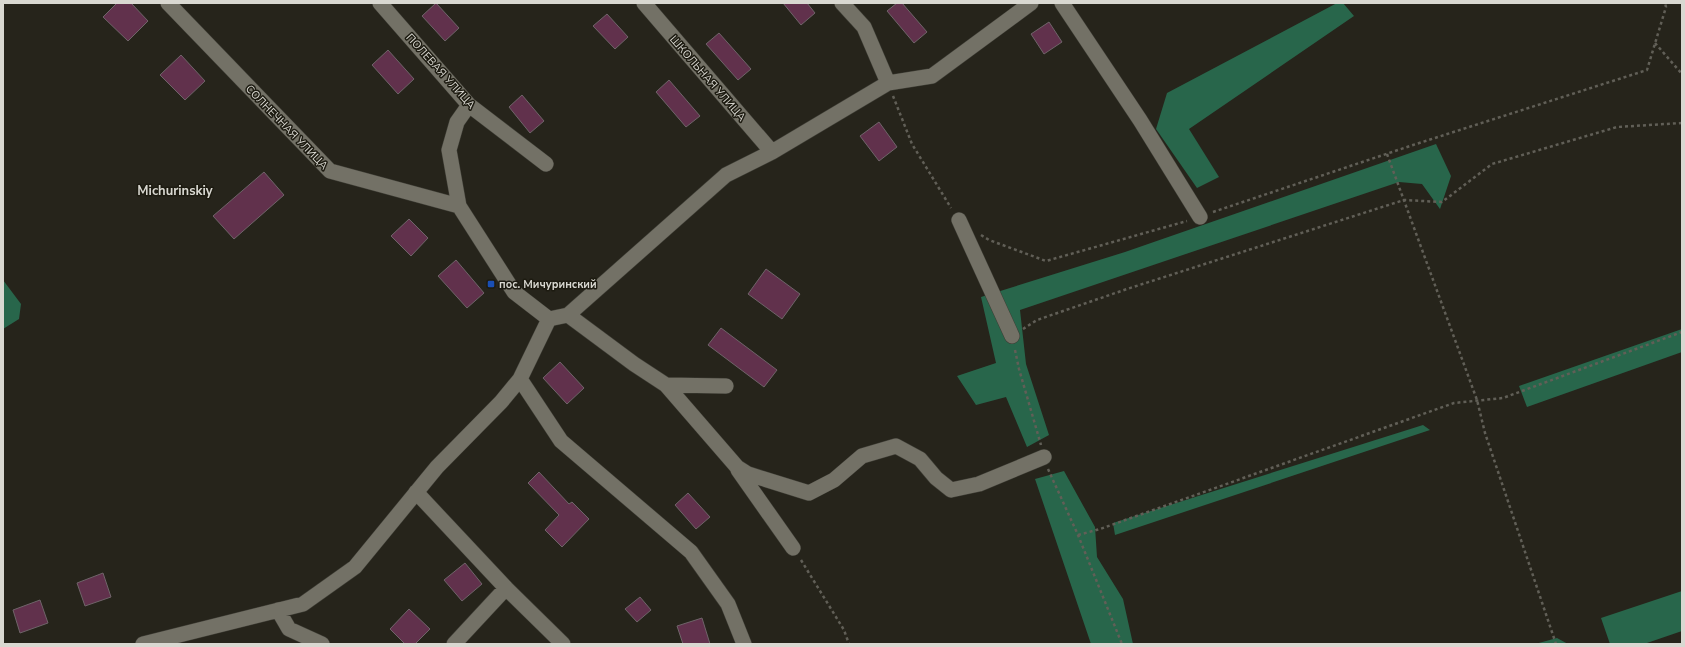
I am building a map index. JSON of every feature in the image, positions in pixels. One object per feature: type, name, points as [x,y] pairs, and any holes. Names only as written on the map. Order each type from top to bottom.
[{"type":"street","name":"СОЛНЕЧНАЯ УЛИЦА","points":[[168,3],[330,171],[459,206]]},
{"type":"street","name":"ПОЛЕВАЯ УЛИЦА","points":[[380,3],[469,105],[546,164]]},
{"type":"street","name":"ШКОЛЬНАЯ УЛИЦА","points":[[644,3],[772,152]]},
{"type":"street","points":[[842,3],[864,27],[888,83]]},
{"type":"street","points":[[469,105],[457,122],[449,150],[459,206],[514,292],[549,319],[568,315],[726,175],[772,152],[888,83],[932,76],[1031,3]]},
{"type":"street","points":[[1062,3],[1140,120],[1200,217]]},
{"type":"street","points":[[959,220],[1012,336]]},
{"type":"street","points":[[568,315],[634,364],[666,385],[736,467],[793,548]]},
{"type":"street","points":[[143,644],[303,604],[355,567],[436,467],[501,402],[520,379],[549,319]]},
{"type":"street","points":[[520,379],[561,441],[691,552],[728,604],[744,644]]},
{"type":"street","points":[[666,385],[726,386]]},
{"type":"street","points":[[736,467],[748,474],[809,493],[834,480],[862,456],[896,446],[920,459],[936,478],[951,490],[979,484],[1044,457]]},
{"type":"street","points":[[416,492],[506,588],[563,644]]},
{"type":"street","points":[[454,644],[506,588]]},
{"type":"street","points":[[278,610],[289,629],[322,644]]},
{"type":"path","points":[[888,83],[912,144],[959,220],[989,240],[1046,261],[1200,217],[1387,154],[1647,70],[1666,7],[1665,3]]},
{"type":"path","points":[[1655,42],[1682,74]]},
{"type":"path","points":[[1122,644],[1078,535],[1044,457],[1019,369],[1012,336],[1037,320],[1127,289],[1404,200],[1442,202],[1492,164],[1617,126],[1682,123]]},
{"type":"path","points":[[1387,154],[1477,400],[1485,433],[1556,644]]},
{"type":"path","points":[[1078,535],[1108,526],[1454,403],[1503,398],[1682,332]]},
{"type":"path","points":[[793,548],[844,630],[848,643]]},
{"type":"green space","points":[[1337,3],[1343,3],[1354,16],[1189,129],[1219,177],[1197,188],[1156,129],[1167,93]]},
{"type":"green space","points":[[1436,144],[1451,176],[1440,209],[1422,184],[1399,182],[1020,310],[1026,364],[1049,435],[1027,447],[1006,397],[976,405],[957,376],[996,363],[981,297],[1125,252]]},
{"type":"green space","points":[[3,280],[21,304],[19,319],[3,329]]},
{"type":"green space","points":[[1682,329],[1682,352],[1527,407],[1519,386]]},
{"type":"green space","points":[[1423,425],[1430,430],[1115,535],[1113,523]]},
{"type":"green space","points":[[1064,471],[1095,527],[1097,557],[1123,599],[1133,644],[1091,644],[1035,479]]},
{"type":"green space","points":[[1682,591],[1682,631],[1644,644],[1610,644],[1601,618]]},
{"type":"green space","points":[[1557,638],[1568,644],[1535,644]]},
{"type":"building","points":[[117,3],[131,3],[148,21],[128,41],[103,17]]},
{"type":"building","points":[[436,3],[459,28],[445,41],[422,16]]},
{"type":"building","points":[[783,3],[807,3],[815,13],[801,25]]},
{"type":"building","points":[[897,3],[902,3],[927,32],[914,43],[887,11]]},
{"type":"building","points":[[607,14],[628,37],[615,49],[593,26]]},
{"type":"building","points":[[1049,22],[1062,42],[1044,54],[1031,34]]},
{"type":"building","points":[[719,33],[751,69],[738,80],[706,44]]},
{"type":"building","points":[[388,50],[414,79],[398,94],[372,65]]},
{"type":"building","points":[[181,55],[205,81],[185,100],[160,75]]},
{"type":"building","points":[[669,80],[700,116],[686,127],[656,92]]},
{"type":"building","points":[[522,95],[544,121],[530,133],[509,107]]},
{"type":"building","points":[[879,122],[897,147],[879,161],[860,136]]},
{"type":"building","points":[[264,172],[284,195],[234,239],[213,216]]},
{"type":"building","points":[[409,219],[428,238],[411,256],[391,236]]},
{"type":"building","points":[[456,260],[484,293],[467,308],[438,276]]},
{"type":"building","points":[[766,269],[800,294],[782,319],[748,294]]},
{"type":"building","points":[[721,328],[777,370],[764,387],[708,345]]},
{"type":"building","points":[[560,362],[584,388],[567,404],[543,378]]},
{"type":"building","points":[[539,472],[569,504],[572,502],[589,519],[562,547],[545,530],[559,515],[528,483]]},
{"type":"building","points":[[688,493],[710,517],[696,529],[675,505]]},
{"type":"building","points":[[465,563],[482,584],[462,601],[444,580]]},
{"type":"building","points":[[103,573],[111,597],[85,606],[77,583]]},
{"type":"building","points":[[640,597],[651,610],[637,622],[625,609]]},
{"type":"building","points":[[40,600],[48,623],[20,633],[13,610]]},
{"type":"building","points":[[409,609],[430,629],[415,644],[405,644],[390,629]]},
{"type":"building","points":[[702,618],[710,644],[683,644],[677,626]]},
{"type":"place","name":"пос. Мичуринский","points":[[491,284]]},
{"type":"district","name":"Michurinskiy","points":[[175,190]]}]
